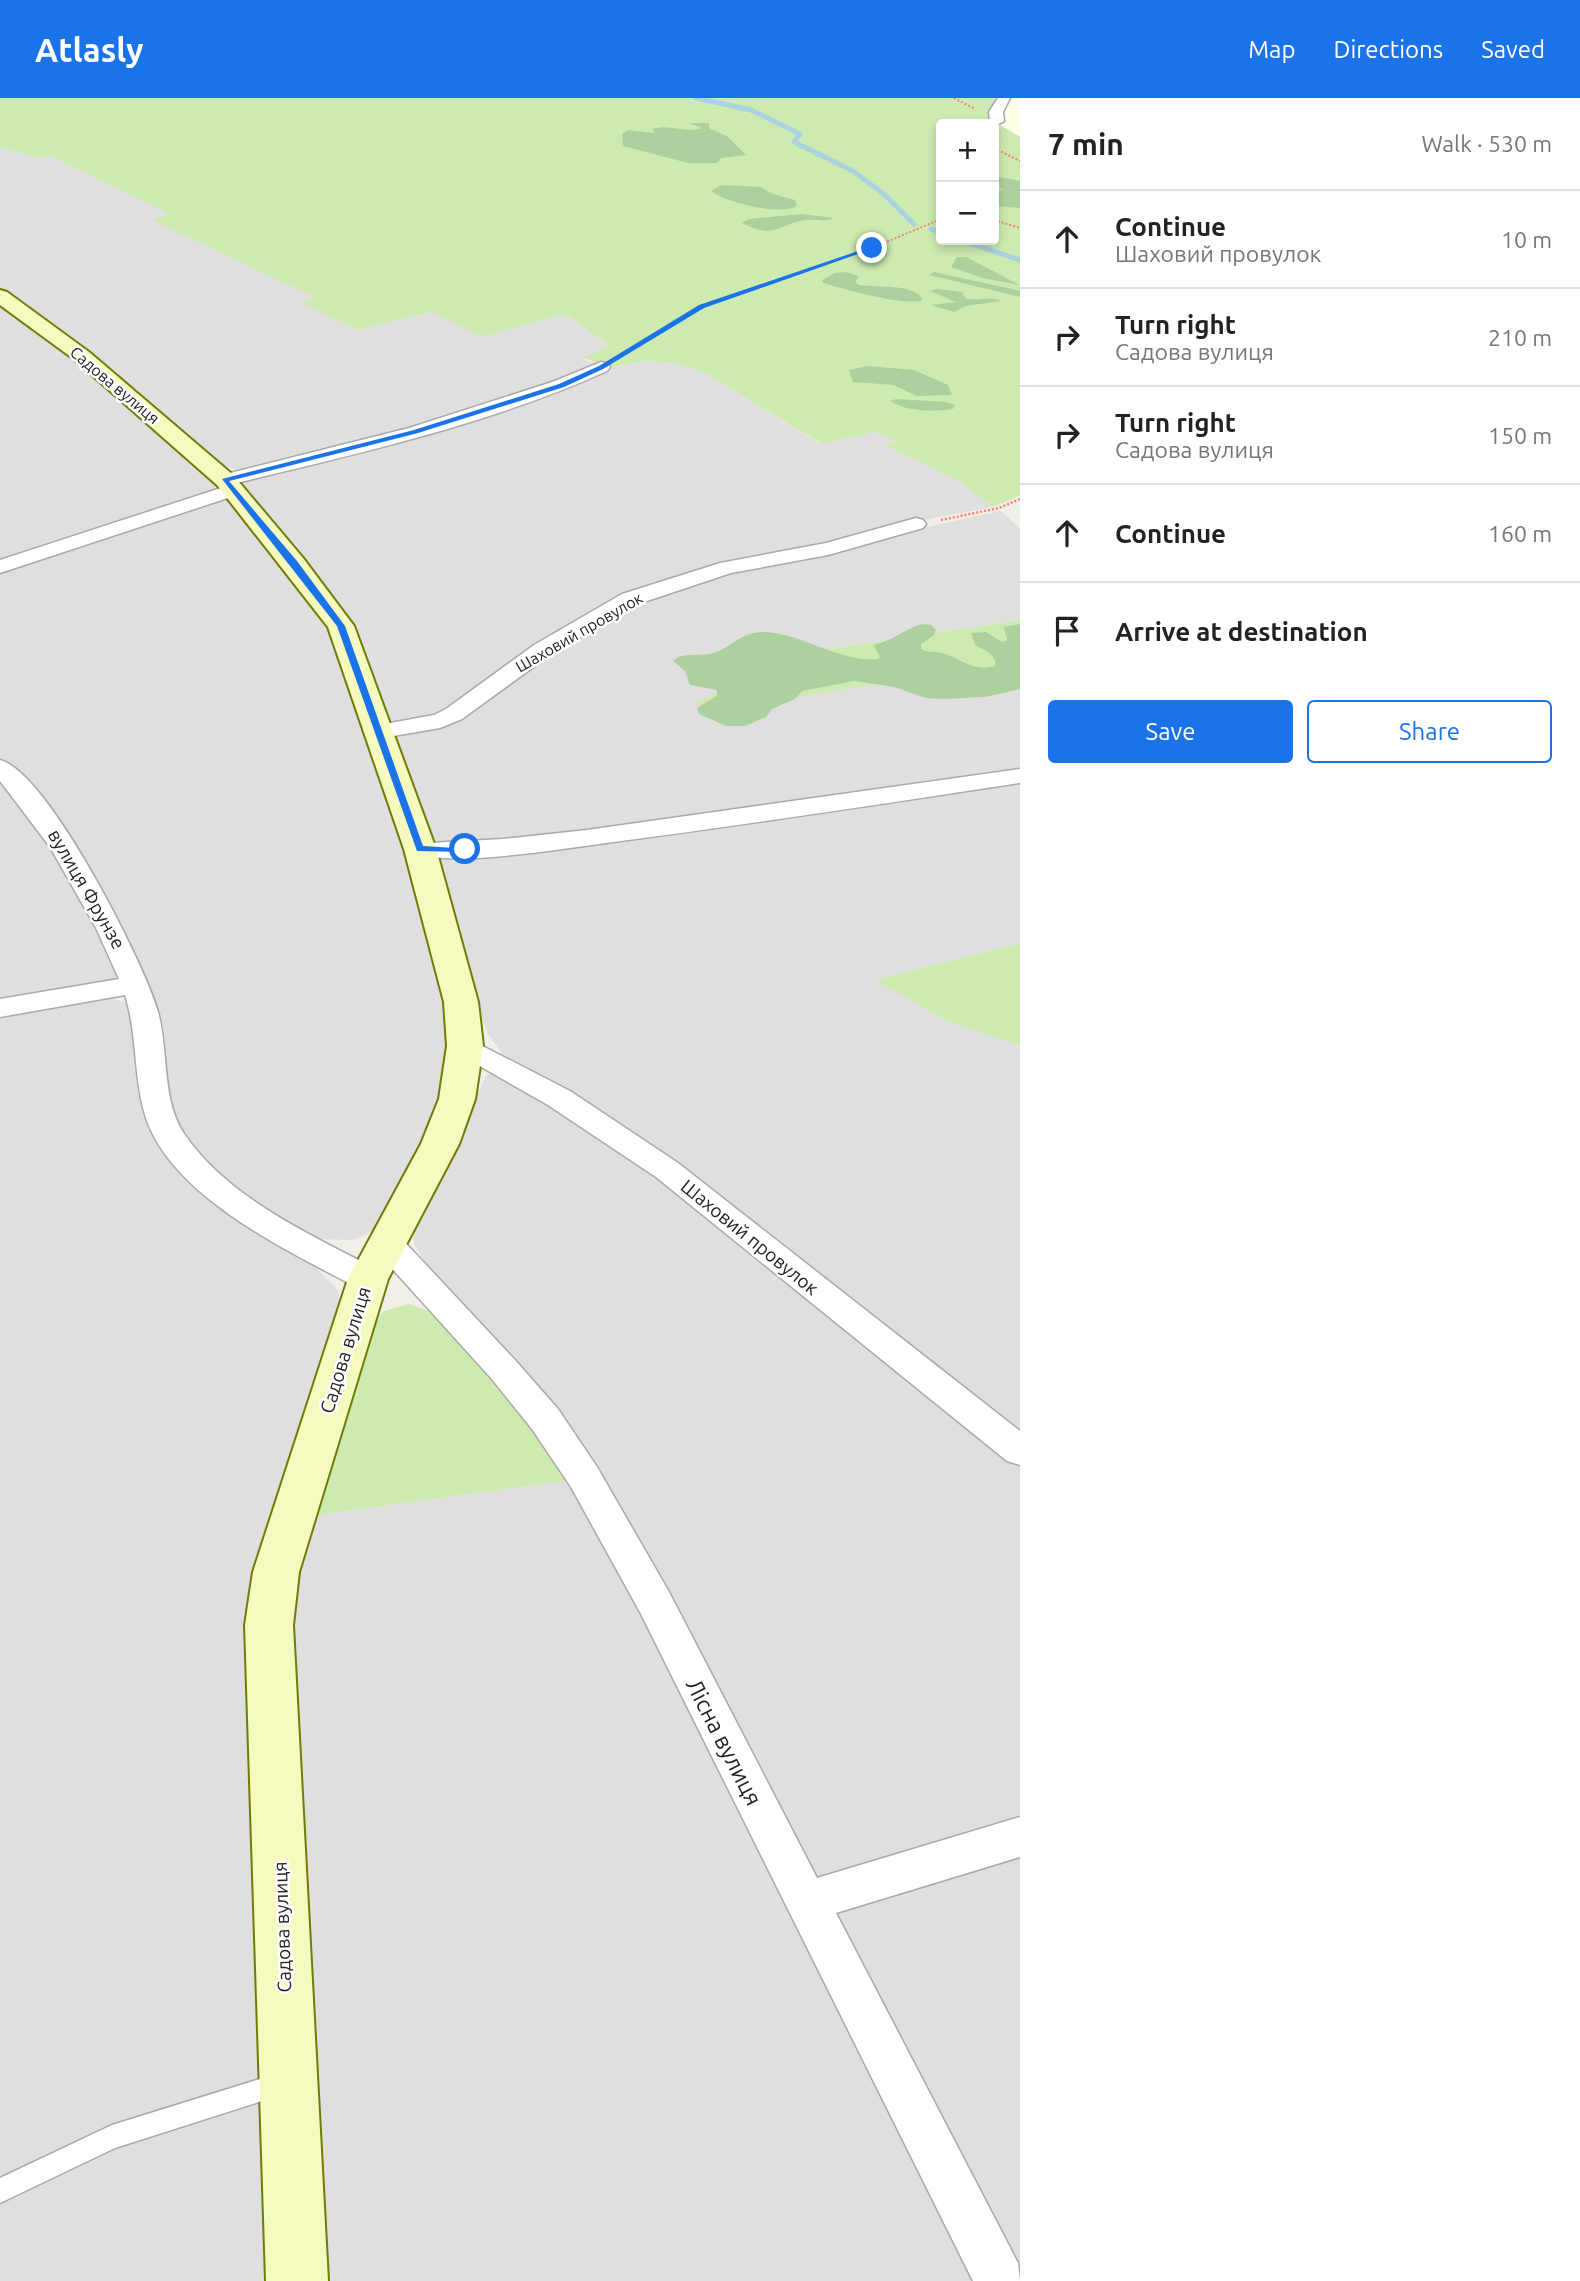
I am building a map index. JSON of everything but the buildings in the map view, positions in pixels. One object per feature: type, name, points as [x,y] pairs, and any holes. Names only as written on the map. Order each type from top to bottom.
[{"type":"street","points":[[998,119],[996,112],[1004,98]]},
{"type":"street","name":"Садова вулиця","points":[[0,296],[82,356],[229,485],[294,563],[341,626],[376,732],[420,849],[461,1002],[465,1046],[457,1099],[440,1144],[368,1279],[276,1572],[269,1625],[297,2281]]},
{"type":"street","points":[[0,567],[229,485],[416,432],[561,386],[601,367]]},
{"type":"street","name":"Шаховий провулок","points":[[376,732],[440,721],[454,714],[542,650],[630,599],[727,567],[828,549],[916,524]]},
{"type":"street","name":"вулиця Фрунзе","points":[[0,767],[21,787],[57,834],[130,965],[145,1016],[153,1084],[169,1136],[192,1164],[240,1203],[295,1241],[368,1279]]},
{"type":"street","points":[[420,849],[465,849],[582,838],[760,816],[1020,776]]},
{"type":"street","points":[[0,1008],[136,985]]},
{"type":"street","name":"Шаховий провулок","points":[[465,1046],[559,1098],[667,1170],[1020,1451]]},
{"type":"street","name":"Лісна вулиця","points":[[388,1244],[503,1369],[545,1419],[584,1477],[655,1603],[1000,2281]]},
{"type":"street","points":[[805,1902],[1020,1838]]},
{"type":"lane","points":[[0,2191],[113,2137],[289,2082]]},
{"type":"path","points":[[999,150],[1020,161]]},
{"type":"path","points":[[601,367],[701,307],[872,248],[936,221]]},
{"type":"path","points":[[999,222],[1020,228]]},
{"type":"path","points":[[916,524],[966,517],[1020,499]]},
{"type":"shaded area","points":[[1013,98],[1020,98],[1020,137],[1000,125],[1007,123],[999,115]]},
{"type":"shaded area","points":[[0,147],[37,158],[50,156],[169,213],[153,219],[315,297],[303,303],[357,330],[431,312],[481,337],[562,315],[570,317],[610,347],[583,359],[600,365],[575,378],[415,430],[248,471],[226,467],[210,460],[0,291]]},
{"type":"shaded area","points":[[0,302],[76,357],[217,483],[214,489],[0,563]]},
{"type":"shaded area","points":[[646,361],[674,363],[703,372],[821,444],[875,432],[897,441],[887,446],[961,482],[992,507],[914,522],[662,583],[437,718],[401,723],[393,721],[388,717],[351,624],[239,486],[243,481],[581,380],[613,367]]},
{"type":"shaded area","points":[[223,499],[230,500],[329,628],[407,855],[448,1003],[449,1048],[440,1096],[426,1140],[377,1230],[352,1240],[316,1239],[244,1198],[177,1132],[161,1081],[153,1005],[141,964],[65,832],[26,784],[0,759],[0,570]]},
{"type":"shaded area","points":[[1001,511],[1020,529],[1020,620],[803,653],[770,699],[895,681],[1020,678],[1020,773],[581,838],[442,845],[432,841],[393,741],[395,735],[522,671],[635,603],[731,569]]},
{"type":"shaded area","points":[[0,773],[49,836],[120,967],[113,983],[0,1005]]},
{"type":"shaded area","points":[[1020,781],[1020,943],[876,980],[951,1023],[1020,1046],[1020,1445],[503,1055],[488,1034],[475,1002],[438,864],[444,854]]},
{"type":"shaded area","points":[[100,996],[128,1003],[160,1137],[311,1263],[336,1288],[342,1302],[261,1567],[276,2281],[0,2281],[0,1011]]},
{"type":"shaded area","points":[[496,1069],[663,1171],[1020,1458],[1020,1827],[844,1879],[813,1878],[514,1365],[427,1265],[414,1244],[416,1221],[486,1076]]},
{"type":"shaded area","points":[[572,1480],[986,2281],[318,2281],[289,1631],[295,1575],[310,1516]]},
{"type":"shaded area","points":[[1020,1849],[1020,2281],[833,1910]]},
{"type":"green space","points":[[0,98],[1000,98],[987,117],[990,119],[936,119],[936,245],[999,245],[999,124],[1020,137],[1020,496],[992,507],[961,482],[886,446],[896,441],[875,432],[822,444],[703,372],[674,363],[646,361],[613,367],[582,358],[609,346],[570,317],[562,315],[481,337],[431,312],[357,330],[302,303],[314,297],[152,220],[168,213],[50,156],[37,158],[0,147]]},
{"type":"green space","points":[[688,123],[709,123],[709,128],[727,136],[746,155],[721,158],[717,163],[688,163],[623,146],[622,134],[628,130],[655,133],[652,129],[665,127],[696,130],[702,128]]},
{"type":"green space","points":[[999,177],[1020,181],[1020,208],[999,206],[999,190],[1003,190],[999,187]]},
{"type":"green space","points":[[722,185],[761,187],[770,193],[795,200],[797,206],[779,210],[741,204],[711,191]]},
{"type":"green space","points":[[802,214],[834,218],[806,220],[769,231],[742,223],[749,219]]},
{"type":"green space","points":[[957,257],[966,257],[1020,285],[982,278],[951,267]]},
{"type":"green space","points":[[846,272],[859,276],[855,282],[859,285],[904,289],[919,295],[923,300],[914,302],[889,299],[823,283],[822,280],[835,273]]},
{"type":"green space","points":[[934,272],[1020,291],[1020,297],[929,275]]},
{"type":"green space","points":[[937,289],[962,292],[965,298],[970,299],[1001,301],[966,306],[954,312],[931,305],[956,302],[930,291]]},
{"type":"green space","points":[[868,366],[914,370],[948,385],[952,395],[917,396],[893,385],[853,382],[849,370]]},
{"type":"green space","points":[[896,399],[955,405],[953,409],[921,410],[890,401]]},
{"type":"green space","points":[[1020,620],[1020,678],[894,681],[710,711],[695,703],[803,653]]},
{"type":"green space","points":[[922,624],[931,625],[936,630],[933,636],[921,644],[921,649],[942,653],[973,666],[987,667],[995,666],[994,658],[975,645],[971,633],[986,632],[1002,642],[1007,640],[1004,627],[1020,624],[1020,689],[985,697],[943,699],[926,698],[894,687],[854,681],[802,691],[795,699],[772,709],[766,717],[745,726],[726,726],[699,714],[697,708],[717,696],[717,690],[690,685],[685,671],[673,661],[687,655],[714,653],[749,634],[763,632],[777,633],[849,656],[878,659],[880,656],[874,646],[876,644]]},
{"type":"green space","points":[[1020,943],[1020,1046],[951,1023],[875,980]]},
{"type":"green space","points":[[409,1304],[437,1314],[494,1373],[572,1480],[310,1516],[378,1317],[384,1311]]},
{"type":"waterway","points":[[696,98],[751,110],[800,134],[794,142],[853,171],[885,195],[914,224]]},
{"type":"waterway","points":[[931,229],[936,231]]},
{"type":"waterway","points":[[975,245],[1020,260]]},
{"type":"route","points":[[465,849],[420,849],[376,732],[341,626],[294,563],[225,480],[416,432],[561,386],[601,367],[701,307],[872,248]]}]
